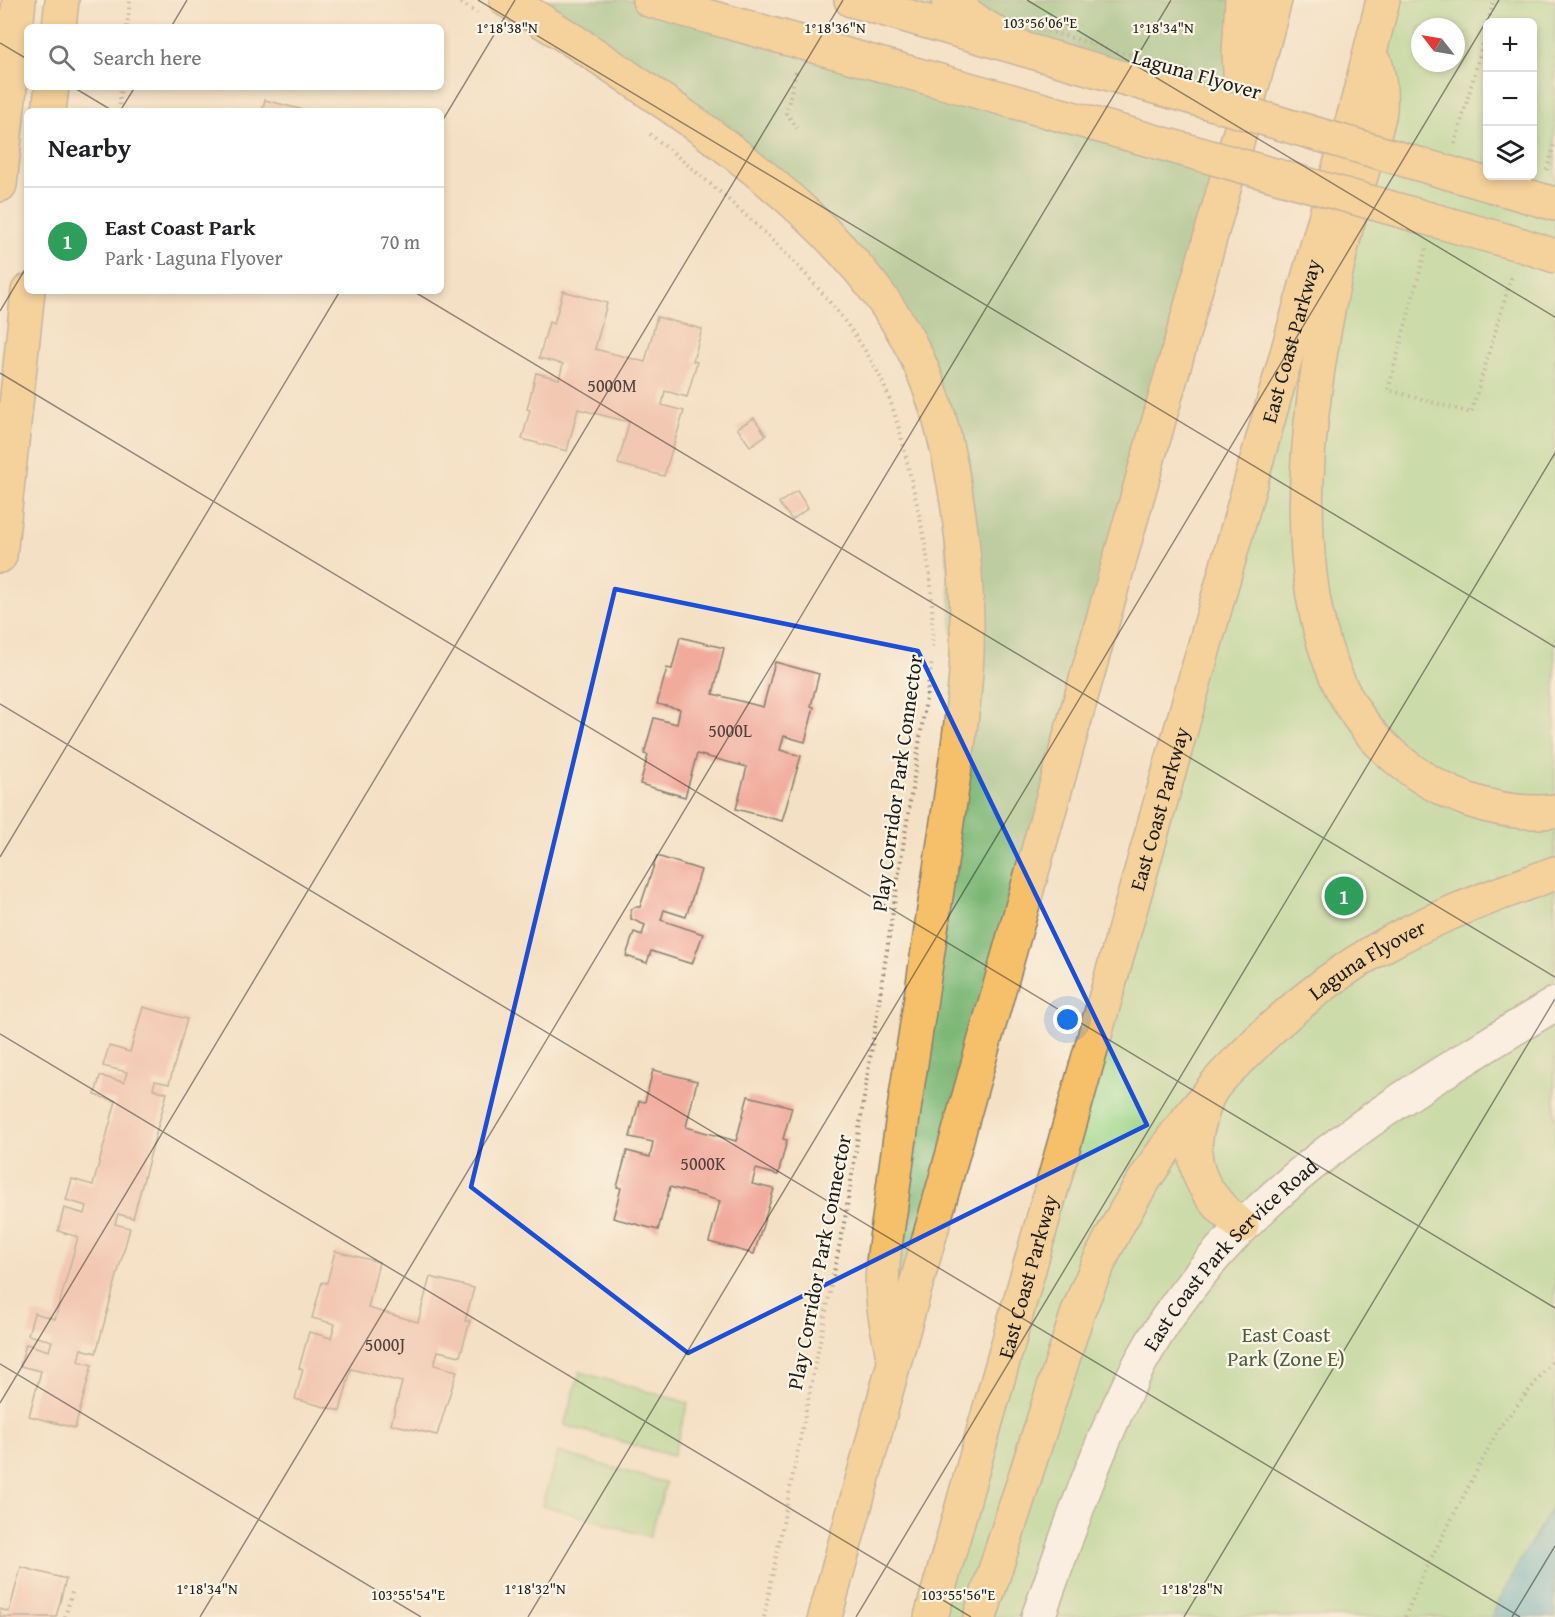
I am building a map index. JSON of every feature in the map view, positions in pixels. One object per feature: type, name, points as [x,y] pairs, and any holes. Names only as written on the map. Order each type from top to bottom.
[{"type":"main road","points":[[0,185],[19,0]]},
{"type":"main road","points":[[59,24],[62,0]]},
{"type":"main road","points":[[649,0],[1008,100],[1518,255],[1555,256]]},
{"type":"main road","points":[[851,0],[1027,38]]},
{"type":"main road","points":[[948,0],[982,25],[1545,193]]},
{"type":"main road","points":[[1242,0],[1239,66],[1243,121]]},
{"type":"main road","points":[[825,1617],[1275,0]]},
{"type":"main road","name":"East Coast Parkway","points":[[931,1617],[1346,143],[1383,0]]},
{"type":"main road","points":[[496,9],[550,25],[695,123],[771,182],[807,215],[883,302],[905,335],[922,368],[936,407],[946,444],[959,528],[964,575],[967,654],[960,733],[898,1151],[885,1254],[882,1295],[894,1363]]},
{"type":"main road","points":[[1372,42],[1380,82],[1380,112],[1342,244],[1324,332],[1310,442],[1307,540],[1313,595],[1321,633],[1338,683],[1355,714],[1377,741],[1408,768],[1450,792],[1484,805],[1517,812],[1555,811]]},
{"type":"main road","points":[[49,108],[52,90]]},
{"type":"main road","points":[[0,556],[28,294]]},
{"type":"main road","name":"Laguna Flyover","points":[[980,1617],[1078,1312],[1114,1229],[1141,1183],[1171,1141],[1210,1092],[1276,1024],[1325,983],[1383,946],[1431,922],[1555,873]]},
{"type":"main road","points":[[1210,1092],[1197,1131],[1196,1164],[1209,1194],[1242,1227]]},
{"type":"street","name":"East Coast Park Service Road","points":[[1038,1617],[1098,1454],[1140,1364],[1187,1292],[1213,1259],[1242,1227],[1300,1173],[1341,1141],[1458,1062],[1555,1004]]},
{"type":"path","points":[[127,24],[130,0]]},
{"type":"path","points":[[456,0],[496,9]]},
{"type":"path","points":[[1489,18],[1494,0]]},
{"type":"path","name":"Laguna Flyover","points":[[1027,38],[1214,79]]},
{"type":"path","points":[[797,128],[786,113],[798,64]]},
{"type":"path","points":[[118,108],[121,90]]},
{"type":"path","name":"Play Corridor Park Connector","points":[[649,133],[714,186],[805,274],[840,316],[873,363],[899,424],[918,510],[931,587],[933,659],[846,1213],[764,1617]]},
{"type":"path","points":[[1545,193],[1555,141]]},
{"type":"path","points":[[1475,399],[1518,255]]},
{"type":"path","points":[[1405,1617],[1425,1570],[1499,1428],[1555,1358]]},
{"type":"path","points":[[65,1617],[73,1589]]},
{"type":"highlighted area","points":[[615,589],[918,651],[1147,1125],[688,1353],[471,1187]]},
{"type":"green space","points":[[507,0],[647,0],[1231,160],[894,1359],[883,1296],[960,733],[936,406],[834,242]]},
{"type":"green space","points":[[852,0],[1275,0],[1244,113]]},
{"type":"green space","name":"East Coast Park (Zone E)","points":[[1384,0],[1555,0],[1555,1617],[930,1617]]},
{"type":"green space","points":[[580,1372],[688,1403],[673,1456],[564,1425]]},
{"type":"green space","points":[[558,1452],[666,1483],[650,1537],[542,1505]]},
{"type":"water","points":[[1555,1501],[1555,1617],[1491,1617],[1519,1563]]},
{"type":"building","points":[[265,100],[296,108],[263,108]]},
{"type":"building","points":[[563,291],[607,303],[595,349],[645,362],[657,317],[702,329],[693,361],[697,362],[687,397],[665,391],[662,405],[684,411],[664,476],[618,464],[629,422],[578,409],[567,451],[522,439],[530,410],[527,409],[536,373],[559,379],[563,364],[539,358],[549,322],[554,324]]},
{"type":"building","points":[[754,418],[766,435],[750,446],[737,428]]},
{"type":"building","points":[[797,491],[808,508],[792,520],[779,503]]},
{"type":"building","points":[[680,637],[724,648],[713,694],[763,707],[775,662],[819,674],[805,742],[784,736],[780,750],[801,756],[782,821],[736,809],[747,767],[697,754],[685,797],[640,784],[648,755],[644,754],[654,718],[677,724],[680,709],[657,704],[667,668],[672,669]]},
{"type":"building","points":[[657,856],[701,870],[686,917],[664,910],[661,920],[703,934],[692,964],[651,951],[647,963],[626,956],[634,932],[642,935],[645,925],[631,919],[631,910],[640,907]]},
{"type":"building","points":[[143,1007],[187,1019],[169,1084],[155,1081],[153,1089],[167,1093],[133,1218],[118,1214],[115,1224],[130,1228],[96,1353],[81,1349],[78,1361],[92,1365],[75,1428],[29,1416],[41,1371],[20,1366],[26,1344],[49,1351],[52,1341],[28,1335],[34,1313],[55,1319],[78,1237],[58,1231],[64,1208],[85,1214],[87,1206],[66,1200],[72,1179],[93,1185],[116,1101],[95,1095],[100,1076],[124,1082],[127,1072],[103,1066],[109,1046],[130,1052]]},
{"type":"building","points":[[653,1070],[697,1081],[686,1127],[736,1141],[748,1096],[792,1107],[783,1139],[787,1140],[778,1175],[756,1169],[752,1184],[774,1189],[754,1254],[709,1242],[720,1201],[670,1187],[658,1230],[613,1218],[621,1188],[617,1187],[627,1151],[650,1157],[653,1142],[630,1137],[639,1101],[645,1102]]},
{"type":"building","points":[[335,1251],[379,1262],[368,1308],[418,1322],[430,1277],[474,1288],[465,1321],[470,1321],[460,1356],[438,1351],[434,1365],[457,1371],[437,1435],[391,1424],[402,1382],[351,1369],[340,1411],[295,1399],[303,1369],[299,1368],[309,1332],[331,1338],[335,1324],[312,1318],[322,1282],[327,1283]]},
{"type":"building","points":[[21,1567],[66,1579],[56,1617],[0,1617],[0,1609],[9,1612]]},
{"type":"place","name":"East Coast Park","points":[[1344,896]]}]
